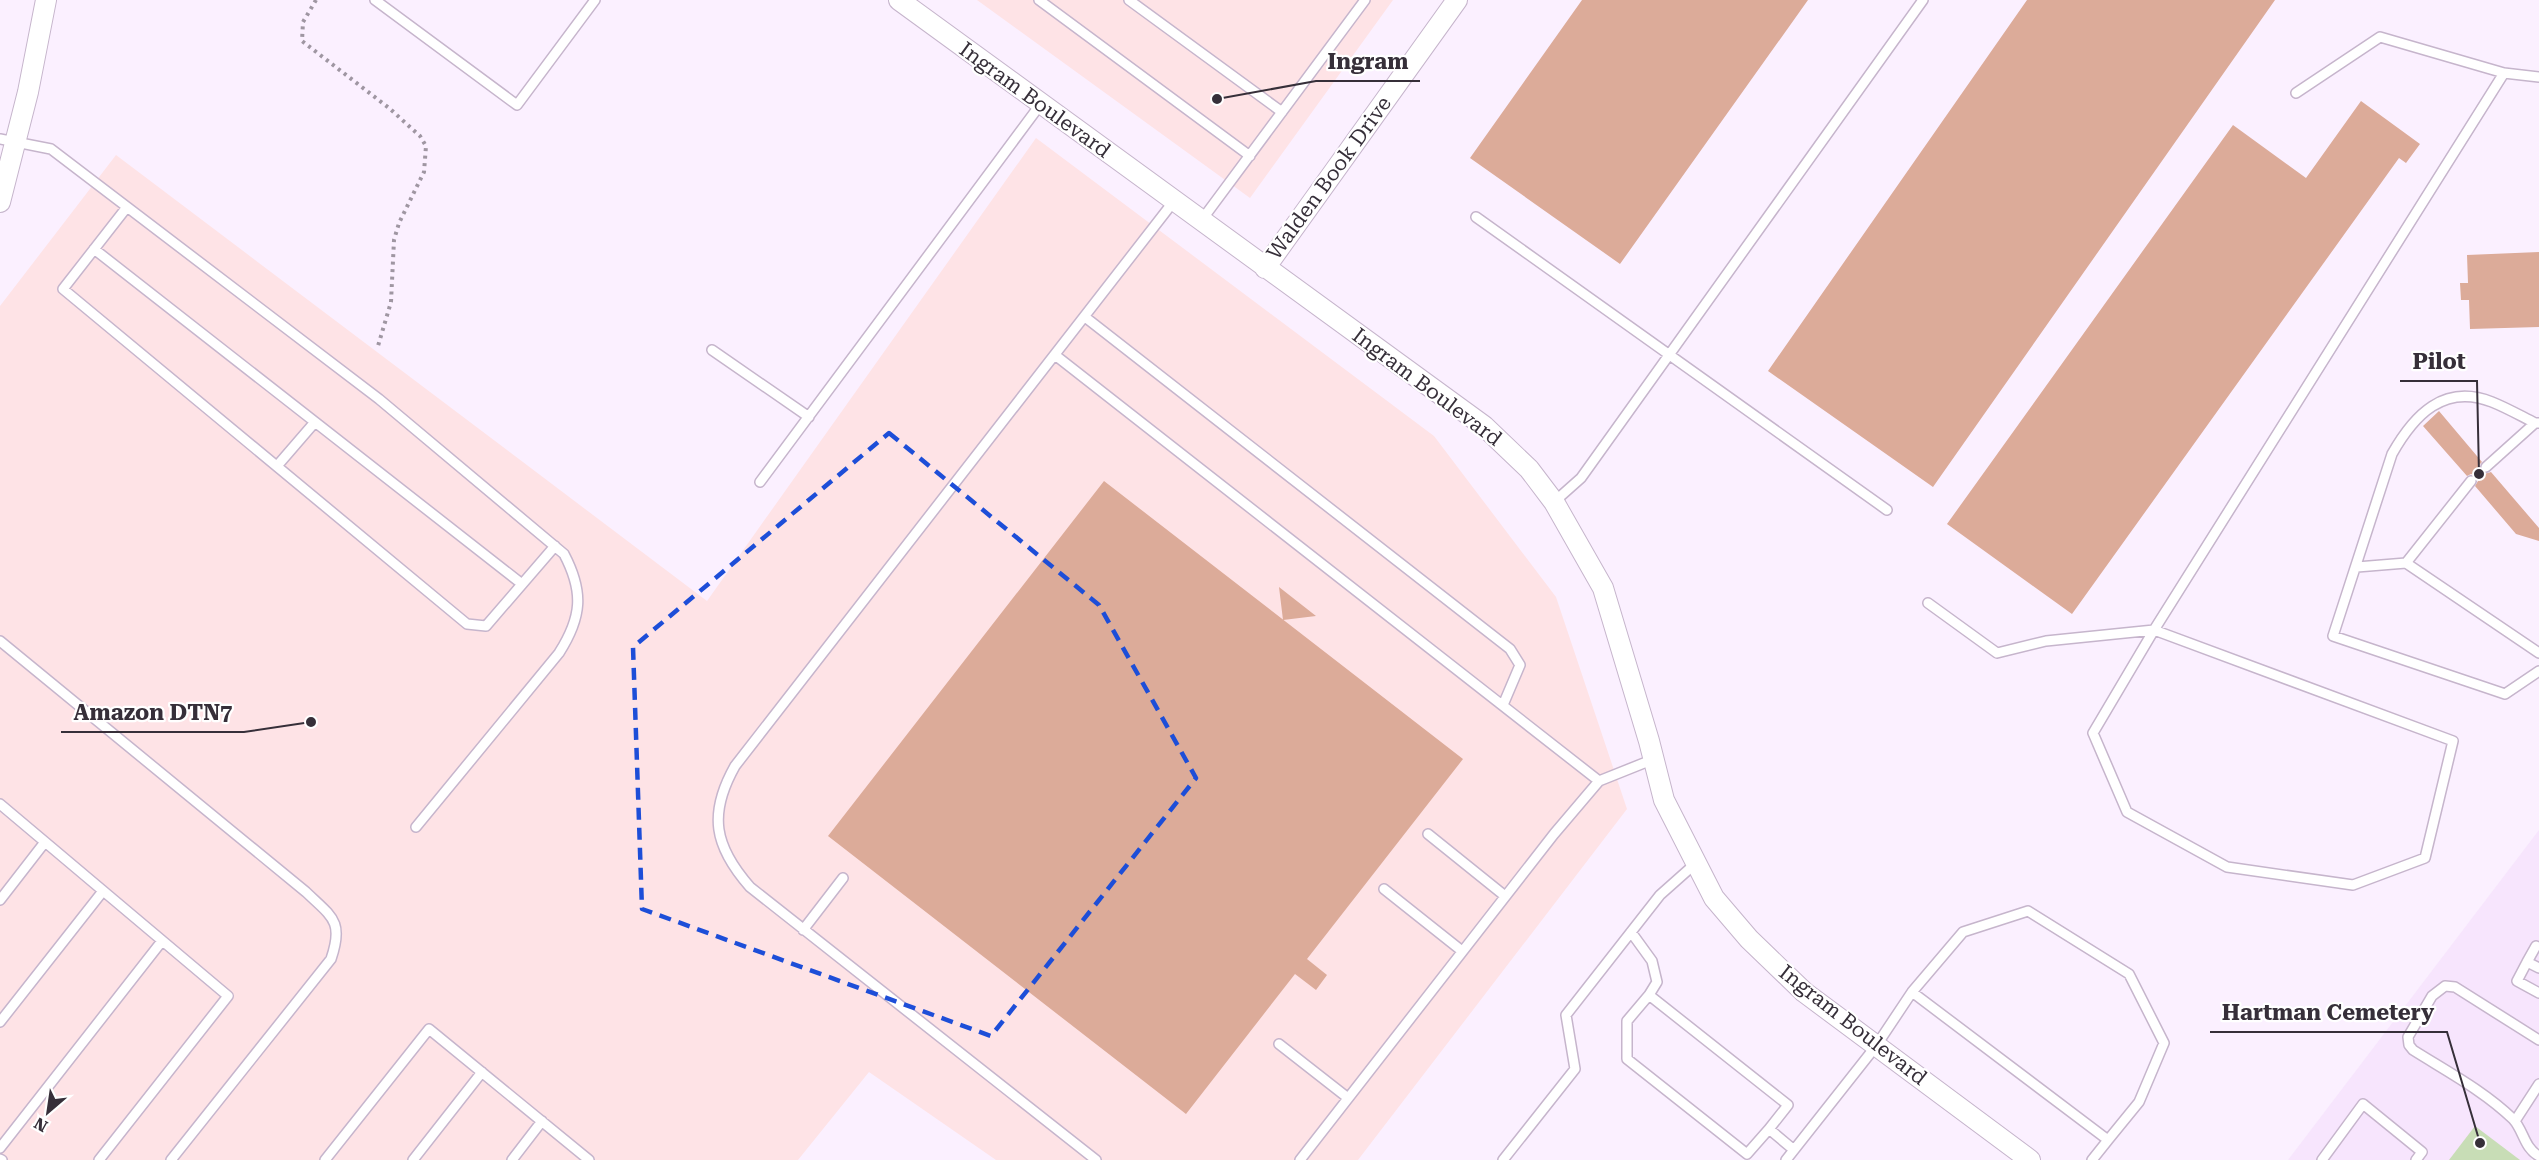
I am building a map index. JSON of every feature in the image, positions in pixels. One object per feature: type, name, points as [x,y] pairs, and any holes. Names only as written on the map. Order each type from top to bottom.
[{"type":"street","points":[[0,202],[8,141],[46,0]]},
{"type":"street","name":"Ingram Boulevard","points":[[899,0],[1040,105],[1484,426],[1529,469],[1554,502],[1603,588],[1664,800],[1714,898],[1749,939],[1804,992],[2030,1160]]},
{"type":"street","name":"Walden Book Drive","points":[[1265,268],[1457,0]]},
{"type":"lane","points":[[375,0],[517,105],[595,0]]},
{"type":"lane","points":[[1039,0],[1250,156]]},
{"type":"lane","points":[[1129,0],[1282,112]]},
{"type":"lane","points":[[1201,221],[1365,0]]},
{"type":"lane","points":[[1554,502],[1581,478],[1670,357],[1923,0]]},
{"type":"lane","points":[[2296,93],[2380,37],[2504,73],[2539,76]]},
{"type":"lane","points":[[1928,603],[1997,653],[2046,641],[2154,630],[2453,741],[2425,858],[2353,885],[2227,867],[2127,812],[2093,733],[2154,630],[2504,73]]},
{"type":"lane","points":[[760,482],[1040,105]]},
{"type":"lane","points":[[8,141],[51,149],[379,399],[564,554],[574,572],[578,604],[573,631],[559,653],[416,827]]},
{"type":"lane","points":[[1096,1160],[750,887],[729,861],[723,848],[719,806],[727,780],[735,765],[1174,201]]},
{"type":"lane","points":[[127,207],[63,289],[467,624],[486,626],[555,546]]},
{"type":"lane","points":[[1476,217],[1887,510]]},
{"type":"lane","points":[[94,249],[522,584]]},
{"type":"lane","points":[[1085,317],[1510,649],[1520,665],[1503,705]]},
{"type":"lane","points":[[712,350],[809,417]]},
{"type":"lane","points":[[1054,355],[1599,781]]},
{"type":"lane","points":[[2486,467],[2537,423],[2491,401],[2462,396],[2433,404],[2406,429],[2392,454],[2333,636],[2505,694],[2539,671]]},
{"type":"lane","points":[[277,466],[315,422]]},
{"type":"lane","points":[[2406,563],[2471,481]]},
{"type":"lane","points":[[2357,567],[2406,563],[2539,653]]},
{"type":"lane","points":[[0,641],[306,892],[332,918],[338,937],[331,959],[171,1160]]},
{"type":"lane","points":[[1300,1160],[1505,896],[1599,781],[1654,759]]},
{"type":"lane","points":[[0,804],[228,996],[99,1160]]},
{"type":"lane","points":[[1428,834],[1505,896]]},
{"type":"lane","points":[[0,900],[45,842]]},
{"type":"lane","points":[[1503,1160],[1575,1069],[1566,1015],[1660,895],[1696,863]]},
{"type":"lane","points":[[803,930],[843,878]]},
{"type":"lane","points":[[1384,889],[1462,951]]},
{"type":"lane","points":[[0,1022],[103,891]]},
{"type":"lane","points":[[1786,1160],[1876,1046],[1928,970],[1963,932],[2028,911],[2128,974],[2164,1043],[2139,1102],[2092,1160]]},
{"type":"lane","points":[[1631,932],[1652,961],[1657,982],[1627,1021],[1627,1059],[1747,1154],[1788,1106],[1649,995]]},
{"type":"lane","points":[[0,1148],[162,941]]},
{"type":"lane","points":[[2536,946],[2517,981],[2539,993]]},
{"type":"lane","points":[[2527,962],[2539,968]]},
{"type":"lane","points":[[2539,1040],[2455,987],[2445,986],[2432,996],[2409,1037],[2409,1044],[2413,1050],[2484,1094],[2515,1121],[2530,1151],[2539,1156]]},
{"type":"lane","points":[[1912,992],[2108,1140]]},
{"type":"lane","points":[[325,1160],[429,1029],[589,1160]]},
{"type":"lane","points":[[1279,1044],[1348,1098]]},
{"type":"lane","points":[[413,1160],[482,1072]]},
{"type":"lane","points":[[2515,1121],[2539,1084]]},
{"type":"lane","points":[[2323,1160],[2362,1104],[2422,1152],[2416,1160]]},
{"type":"lane","points":[[512,1160],[542,1121]]},
{"type":"lane","points":[[1769,1130],[1794,1150]]},
{"type":"path","points":[[316,0],[301,29],[302,41],[389,108],[420,136],[426,146],[424,172],[399,223],[394,240],[391,302],[378,346]]},
{"type":"highlighted area","points":[[889,433],[1099,605],[1196,778],[991,1036],[642,909],[633,647]]},
{"type":"shaded area","points":[[977,0],[1393,0],[1250,198]]},
{"type":"shaded area","points":[[1036,138],[1434,436],[1556,597],[1627,809],[1358,1160],[996,1160],[869,1072],[798,1160],[0,1160],[0,306],[116,155],[707,601]]},
{"type":"shaded area","points":[[2539,830],[2539,1145],[2531,1160],[2288,1160]]},
{"type":"green space","points":[[2475,1126],[2520,1160],[2449,1160]]},
{"type":"building","points":[[1582,0],[1808,0],[1620,264],[1470,158]]},
{"type":"building","points":[[2027,0],[2275,0],[1933,487],[1768,371]]},
{"type":"building","points":[[2361,101],[2420,144],[2406,163],[2399,158],[2072,614],[1947,524],[2233,125],[2306,178]]},
{"type":"building","points":[[2539,252],[2539,327],[2470,329],[2469,300],[2461,300],[2460,283],[2468,283],[2467,255]]},
{"type":"building","points":[[2439,411],[2482,462],[2479,465],[2481,471],[2484,474],[2491,472],[2539,528],[2539,541],[2516,534],[2475,486],[2478,481],[2476,476],[2471,474],[2467,476],[2423,426]]},
{"type":"building","points":[[1104,481],[1463,759],[1307,959],[1327,975],[1316,990],[1295,974],[1186,1114],[828,836]]},
{"type":"building","points":[[1279,587],[1316,616],[1283,620]]},
{"type":"place","name":"Ingram","points":[[1217,99]]},
{"type":"place","name":"Pilot","points":[[2479,474]]},
{"type":"place","name":"Amazon DTN7","points":[[311,722]]},
{"type":"place","name":"Hartman Cemetery","points":[[2480,1143]]}]
